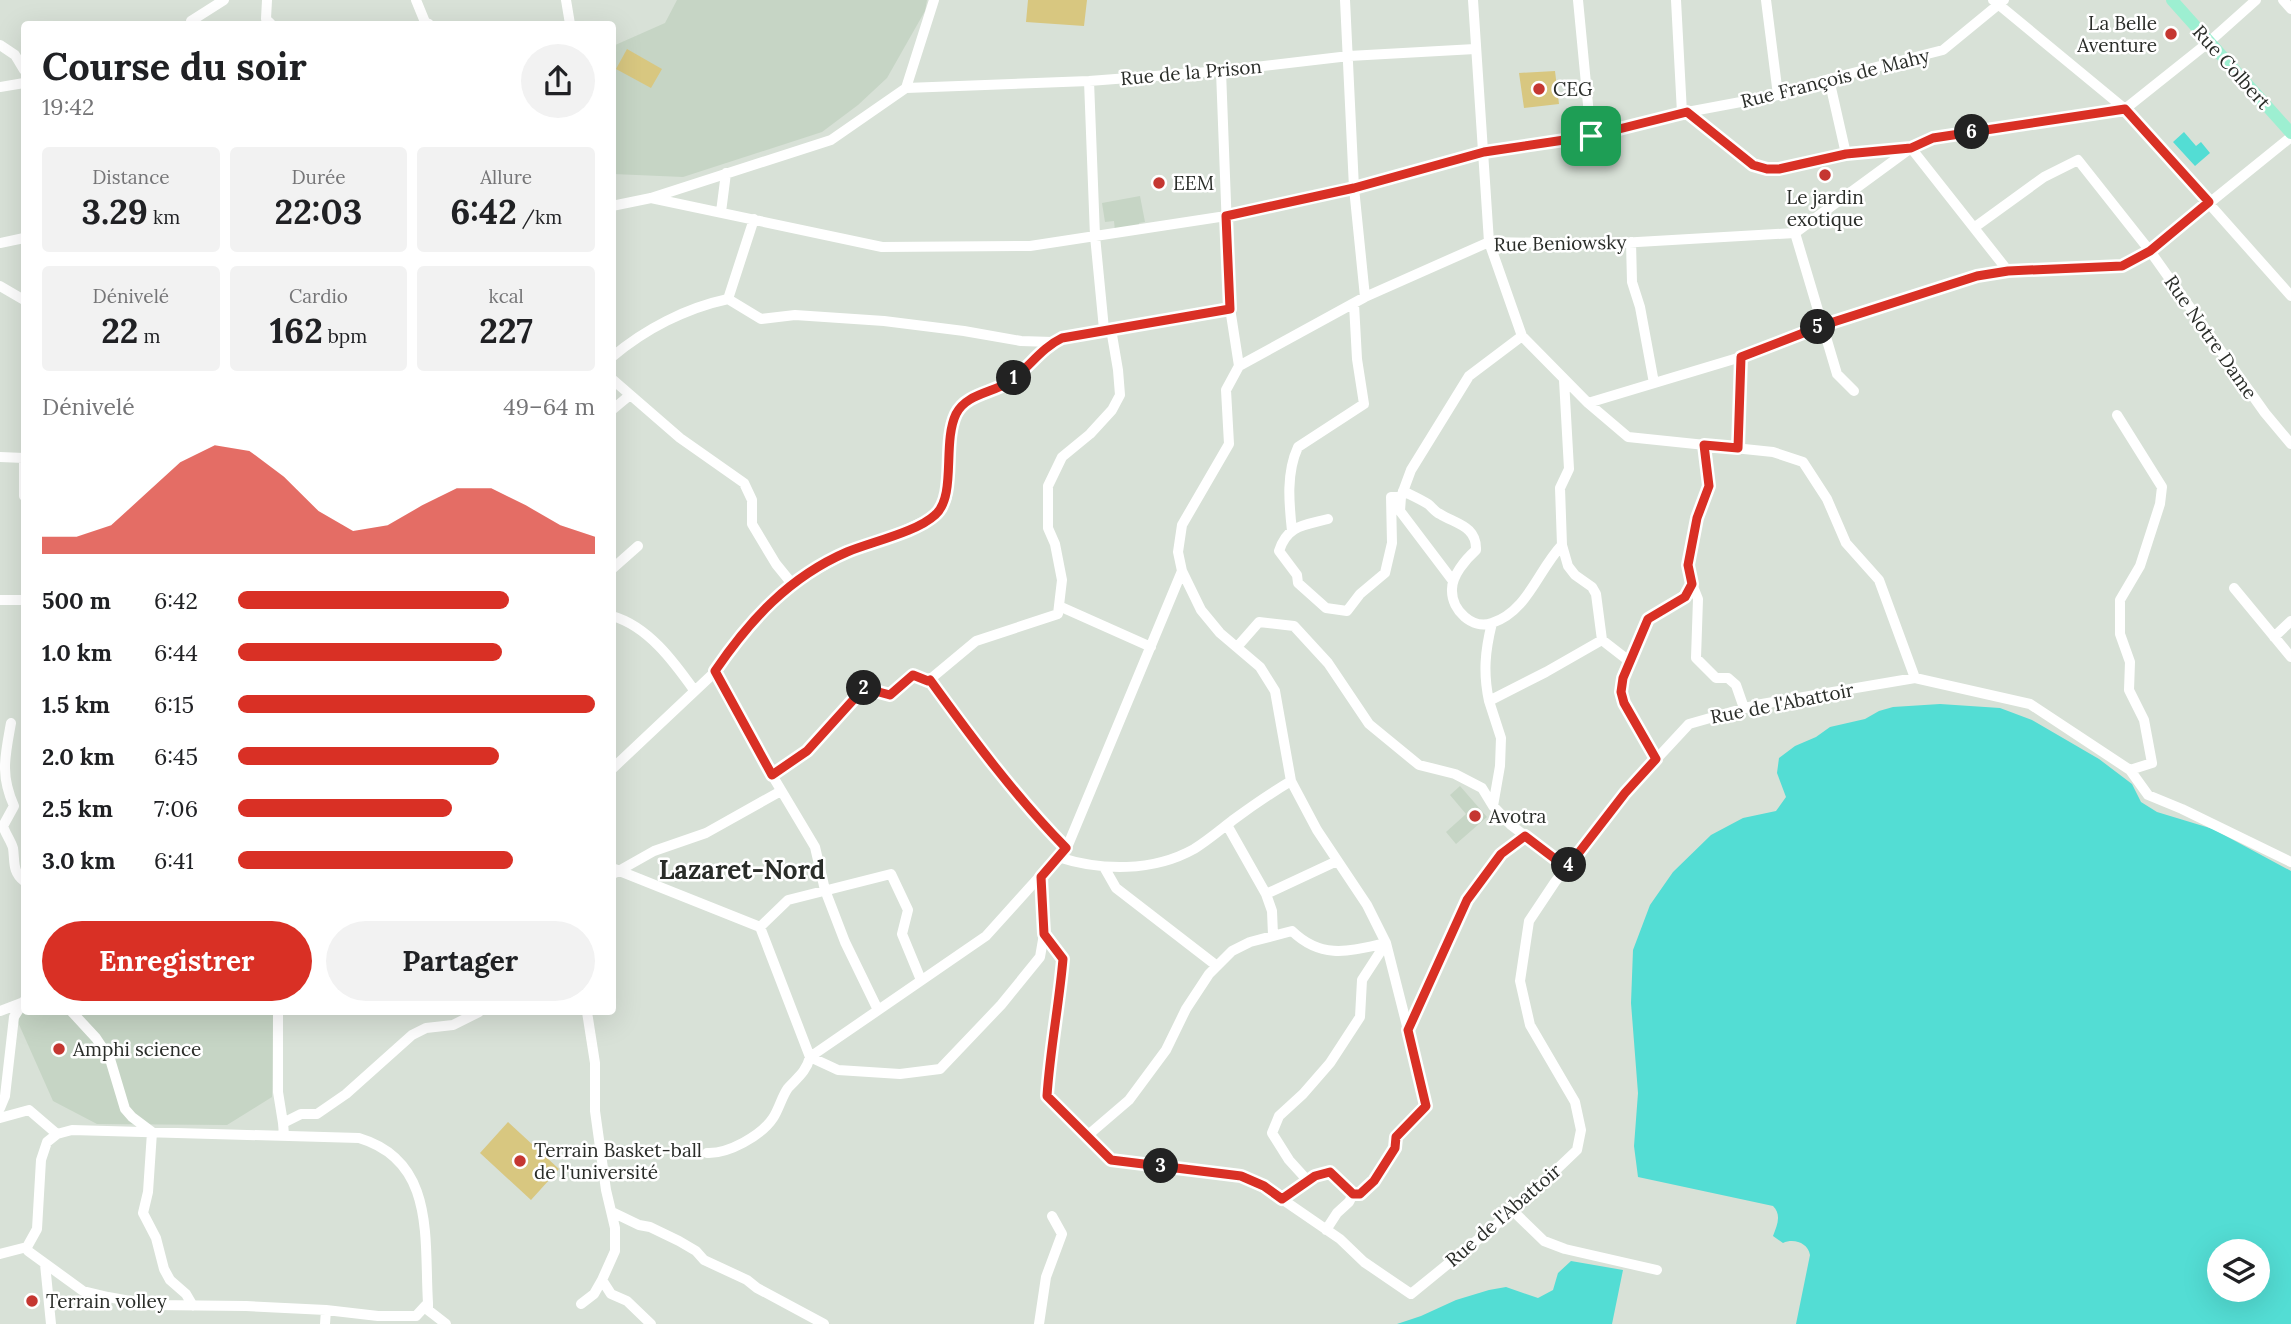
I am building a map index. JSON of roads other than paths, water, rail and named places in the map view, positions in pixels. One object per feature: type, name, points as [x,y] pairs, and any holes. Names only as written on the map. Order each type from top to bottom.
[{"type":"main road","name":"Rue Colbert","points":[[2172,0],[2291,135]]},
{"type":"street","points":[[192,21],[225,0]]},
{"type":"street","points":[[267,0],[268,21]]},
{"type":"street","points":[[566,0],[570,21]]},
{"type":"street","points":[[616,205],[651,198],[831,139],[906,88],[934,0]]},
{"type":"street","points":[[1345,0],[1354,188],[1365,297]]},
{"type":"street","points":[[1473,0],[1489,242],[1522,336],[1588,403],[1628,437],[1738,448],[1789,456],[1803,462],[1816,479],[1846,543],[1880,580],[1914,678]]},
{"type":"street","points":[[1578,0],[1591,136]]},
{"type":"street","points":[[1676,0],[1684,112],[1753,165],[1779,169],[1846,154],[1911,148]]},
{"type":"street","points":[[1766,0],[1778,95]]},
{"type":"street","points":[[1854,391],[1837,374],[1830,357],[1824,325],[1795,233],[1911,148],[1933,138],[2125,109],[2209,42],[2256,0]]},
{"type":"street","points":[[2283,0],[2291,9]]},
{"type":"street","points":[[415,1],[425,21]]},
{"type":"street","points":[[1999,2],[2125,109],[2291,296]]},
{"type":"street","name":"Rue François de Mahy","points":[[651,198],[882,247],[1030,246],[1226,216],[1354,188],[1484,152],[1591,136],[1684,112],[1778,95],[1943,50],[1999,2]]},
{"type":"street","points":[[0,45],[15,55],[21,65]]},
{"type":"street","name":"Rue de la Prison","points":[[906,88],[1089,81],[1221,71],[1349,56],[1475,49]]},
{"type":"street","points":[[1221,71],[1230,309],[1239,366],[1226,390],[1229,444],[1182,525],[1178,552],[1182,571],[1201,610],[1220,633],[1260,667],[1275,691],[1290,781],[1317,830],[1367,905],[1386,943],[1426,1106],[1396,1137],[1395,1148],[1374,1181],[1360,1194],[1353,1194],[1330,1172],[1315,1176],[1282,1199]]},
{"type":"street","points":[[1829,79],[1846,154]]},
{"type":"street","points":[[772,775],[807,751],[864,688],[890,695],[913,675],[928,681],[976,641],[1032,625],[1058,614],[1062,580],[1055,544],[1048,528],[1048,486],[1062,457],[1090,434],[1112,410],[1120,395],[1095,236],[1089,81]]},
{"type":"street","points":[[0,87],[21,84]]},
{"type":"street","points":[[1588,403],[1741,357],[1824,325],[1977,276],[2008,271],[2122,266],[2150,251],[2291,135]]},
{"type":"street","points":[[1911,148],[2008,271]]},
{"type":"street","name":"Rue Notre Dame","points":[[1975,227],[2044,177],[2078,160],[2150,251],[2264,413],[2291,444]]},
{"type":"street","points":[[721,212],[726,173]]},
{"type":"street","points":[[695,207],[698,182]]},
{"type":"street","points":[[728,299],[754,219]]},
{"type":"street","name":"Rue Beniowsky","points":[[1239,366],[1365,297],[1489,242],[1631,242],[1795,233]]},
{"type":"street","points":[[0,243],[21,239]]},
{"type":"street","points":[[1631,242],[1632,282],[1640,307],[1654,383]]},
{"type":"street","points":[[1,287],[21,298]]},
{"type":"street","points":[[616,354],[675,316],[708,303],[728,299],[761,319],[795,315],[884,321],[1021,341],[1052,342]]},
{"type":"street","points":[[1292,531],[1288,492],[1293,458],[1298,447],[1364,404],[1357,359],[1354,304]]},
{"type":"street","points":[[616,765],[715,671],[763,608],[804,576],[846,553],[886,539],[933,517],[942,509],[947,498],[949,439],[963,402],[1011,381],[1052,342],[1062,338],[1230,309]]},
{"type":"street","points":[[1453,581],[1400,511],[1402,494],[1411,470],[1469,376],[1522,336]]},
{"type":"street","points":[[1738,448],[1741,357]]},
{"type":"street","points":[[1564,380],[1569,469],[1560,488],[1562,545],[1568,566],[1575,575],[1592,587],[1596,594],[1602,640],[1629,661]]},
{"type":"street","points":[[616,383],[701,454],[744,483],[752,500],[752,524],[776,564],[793,585]]},
{"type":"street","points":[[616,407],[630,395]]},
{"type":"street","points":[[2117,415],[2162,487],[2160,504],[2140,566],[2120,600],[2120,634],[2130,662],[2129,690],[2144,720],[2152,762],[2130,770]]},
{"type":"street","points":[[1704,445],[1709,486],[1697,518],[1688,565],[1698,599],[1696,658],[1716,678],[1728,678],[1736,685],[1744,708]]},
{"type":"street","points":[[0,457],[21,460]]},
{"type":"street","points":[[1328,519],[1298,526],[1283,539],[1279,551],[1297,575],[1298,583],[1326,608],[1347,611],[1360,594],[1385,573],[1392,543],[1391,497],[1402,494],[1427,504],[1439,514],[1458,521],[1467,528],[1476,541],[1476,550],[1468,557],[1453,581],[1451,593],[1462,614],[1471,622],[1480,625],[1492,623],[1516,608],[1526,598],[1551,557],[1562,545]]},
{"type":"street","points":[[616,565],[638,546]]},
{"type":"street","points":[[810,1057],[986,936],[1066,848],[1182,571]]},
{"type":"street","points":[[1656,759],[1633,722],[1621,692],[1623,678],[1648,619],[1685,597],[1692,584]]},
{"type":"street","points":[[2234,588],[2291,657]]},
{"type":"street","points":[[0,600],[21,600]]},
{"type":"street","points":[[1059,606],[1151,647]]},
{"type":"street","points":[[616,618],[636,627],[671,659],[694,690]]},
{"type":"street","points":[[2274,637],[2291,621]]},
{"type":"street","points":[[1237,647],[1259,622],[1294,626],[1328,663],[1369,724],[1419,765],[1455,774],[1482,788],[1493,806],[1511,825],[1567,868]]},
{"type":"street","points":[[1492,623],[1484,668],[1489,701],[1501,738],[1500,766],[1493,806]]},
{"type":"street","points":[[1489,701],[1546,673],[1602,640]]},
{"type":"street","points":[[715,671],[815,847],[825,890],[845,942],[878,1010]]},
{"type":"street","name":"Rue de l'Abattoir","points":[[1326,1230],[1364,1262],[1411,1294],[1513,1211],[1577,1150],[1581,1130],[1575,1102],[1530,1025],[1520,981],[1529,921],[1555,882],[1625,793],[1689,724],[1744,708],[1914,678],[2029,704],[2130,770],[2148,795],[2291,862]]},
{"type":"street","points":[[930,680],[984,754],[1066,848]]},
{"type":"street","points":[[11,723],[4,765],[5,787],[14,806],[3,825],[13,848],[15,868],[21,879]]},
{"type":"street","points":[[1058,858],[1081,865],[1104,867],[1132,867],[1167,861],[1194,849],[1290,781]]},
{"type":"street","points":[[616,870],[654,851],[706,833],[781,791]]},
{"type":"street","points":[[1227,825],[1266,894],[1272,911],[1273,935]]},
{"type":"street","points":[[1408,1030],[1467,900],[1501,854],[1525,836]]},
{"type":"street","points":[[1266,894],[1337,860]]},
{"type":"street","points":[[1104,867],[1116,888],[1217,966]]},
{"type":"street","points":[[616,872],[760,927],[810,1057],[807,1069],[787,1089],[782,1103],[766,1127],[718,1153],[707,1153]]},
{"type":"street","points":[[760,927],[788,900],[891,874],[908,910],[902,934],[921,980]]},
{"type":"street","points":[[810,1057],[838,1070],[900,1074],[940,1069],[1001,1004],[1040,957],[1044,934],[1041,877]]},
{"type":"street","points":[[1087,1136],[1129,1100],[1166,1051],[1186,1009],[1217,966],[1232,951],[1250,942],[1292,931],[1304,942],[1331,952],[1386,943]]},
{"type":"street","points":[[1044,934],[1063,959],[1047,1096],[1111,1160],[1241,1176],[1264,1186],[1326,1230],[1353,1194]]},
{"type":"street","points":[[1308,1181],[1289,1160],[1272,1133],[1279,1116],[1330,1063],[1360,1017],[1362,980],[1386,943]]},
{"type":"street","points":[[0,1010],[21,1003]]},
{"type":"street","points":[[0,1108],[5,1096],[14,1017],[21,1006]]},
{"type":"street","points":[[75,1015],[96,1038],[110,1059],[125,1109],[152,1132]]},
{"type":"street","points":[[278,1015],[278,1092],[284,1129]]},
{"type":"street","points":[[284,1129],[301,1114],[317,1114],[346,1094],[412,1035],[426,1028],[453,1025],[473,1015]]},
{"type":"street","points":[[581,1304],[594,1294],[615,1251],[612,1212],[606,1190],[595,1111],[595,1063],[587,1015]]},
{"type":"street","points":[[0,1118],[29,1110],[57,1134]]},
{"type":"street","points":[[0,1254],[27,1247],[37,1229],[41,1160],[47,1142],[57,1134],[72,1130],[152,1132],[284,1129],[359,1138],[378,1144],[402,1165],[410,1175],[423,1207],[428,1307],[423,1324]]},
{"type":"street","points":[[152,1132],[148,1192],[143,1213],[156,1238],[164,1269],[193,1306]]},
{"type":"street","points":[[1513,1211],[1544,1241],[1565,1249],[1657,1270]]},
{"type":"street","points":[[612,1212],[639,1226],[650,1227],[679,1241],[696,1251],[704,1261],[747,1280],[824,1324]]},
{"type":"street","points":[[1039,1324],[1046,1277],[1062,1234],[1052,1216]]},
{"type":"street","points":[[27,1247],[28,1251],[83,1291],[152,1305],[326,1310],[378,1316],[416,1316],[428,1307]]},
{"type":"street","points":[[45,1264],[51,1324]]},
{"type":"street","points":[[602,1280],[611,1294],[627,1301],[651,1324]]},
{"type":"street","points":[[428,1307],[446,1324]]},
{"type":"street","points":[[325,1324],[326,1310]]},
{"type":"water","points":[[2184,132],[2196,146],[2201,142],[2210,153],[2195,166],[2173,142]]},
{"type":"water","points":[[1940,704],[2000,708],[2032,720],[2099,759],[2132,784],[2141,802],[2157,812],[2213,829],[2291,871],[2291,1324],[1796,1324],[1810,1255],[1800,1243],[1783,1243],[1773,1236],[1778,1217],[1773,1206],[1638,1177],[1634,1146],[1638,1093],[1631,1003],[1633,950],[1650,905],[1673,872],[1711,835],[1743,818],[1776,811],[1786,797],[1777,773],[1779,758],[1830,727],[1865,719],[1893,707]]},
{"type":"water","points":[[1571,1261],[1623,1270],[1612,1324],[1397,1324],[1489,1290],[1506,1287],[1538,1298],[1553,1290],[1558,1273]]},
{"type":"place","name":"La Belle Aventure","points":[[2171,34]]},
{"type":"place","name":"CEG","points":[[1539,89]]},
{"type":"place","name":"Le jardin exotique","points":[[1825,175]]},
{"type":"place","name":"EEM","points":[[1159,183]]},
{"type":"place","name":"Avotra","points":[[1475,816]]},
{"type":"place","name":"Amphi science","points":[[59,1049]]},
{"type":"place","name":"Terrain Basket-ball de l'université","points":[[520,1161]]},
{"type":"place","name":"Terrain volley","points":[[32,1301]]},
{"type":"district","name":"Lazaret-Nord","points":[[742,870]]}]
